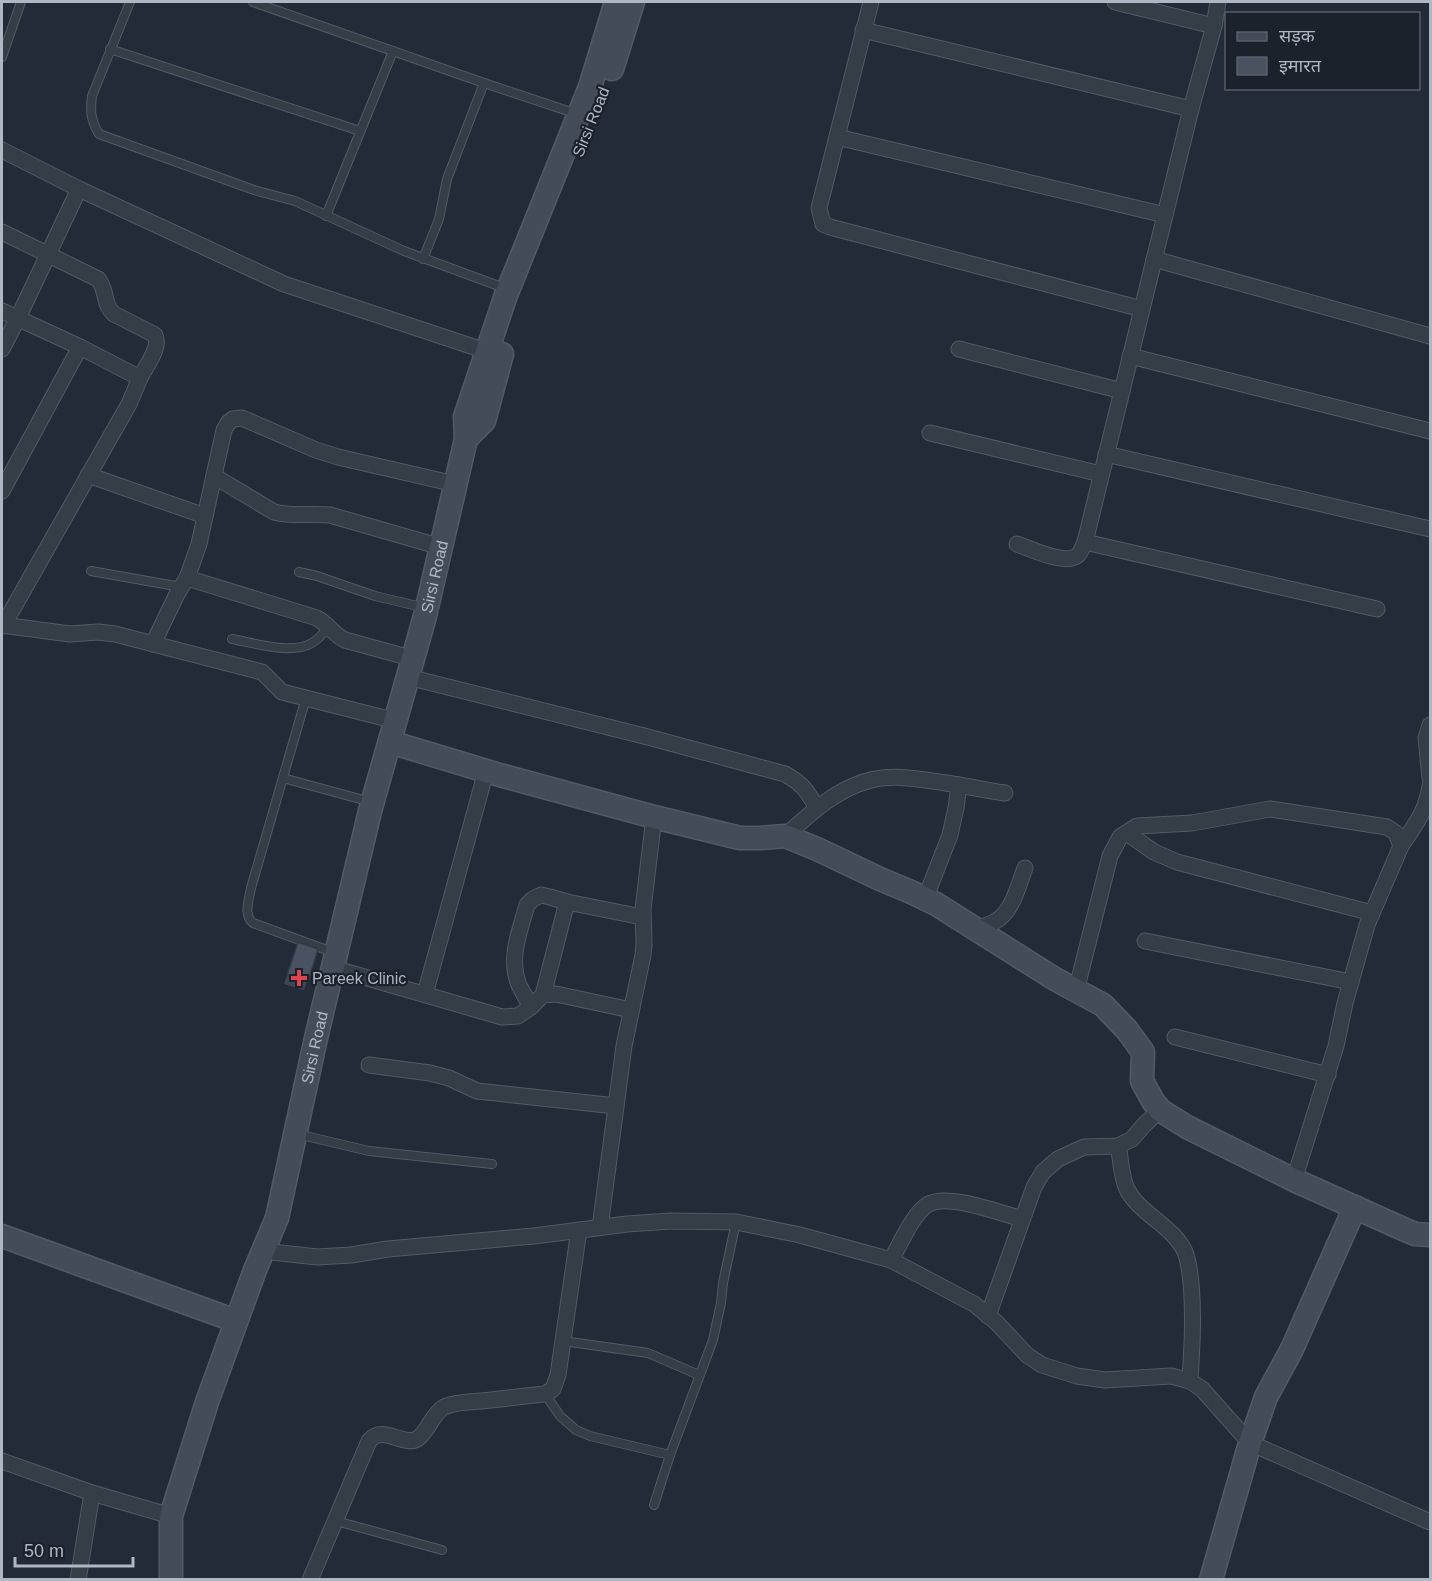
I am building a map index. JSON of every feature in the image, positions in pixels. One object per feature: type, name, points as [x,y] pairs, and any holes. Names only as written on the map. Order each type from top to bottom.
[{"type":"main road","name":"Sirsi Road","points":[[171,1580],[171,1516],[207,1402],[262,1251],[277,1218],[334,960],[372,803],[427,608],[466,440],[484,421],[494,354],[508,290],[590,87],[616,2]]},
{"type":"main road","name":"Sirsi Road","points":[[494,354],[594,115],[633,2]]},
{"type":"main road","points":[[393,731],[486,771],[654,817],[740,838],[785,836],[925,899],[1055,979],[1102,1005],[1143,1052],[1142,1081],[1160,1110],[1186,1127],[1294,1179],[1415,1234],[1431,1235]]},
{"type":"main road","points":[[1211,1580],[1250,1443],[1266,1396],[1292,1349],[1355,1207]]},
{"type":"main road","points":[[2,1236],[236,1321]]},
{"type":"street","points":[[871,2],[819,208],[823,224],[1142,309]]},
{"type":"street","points":[[1115,2],[1214,26]]},
{"type":"street","points":[[1017,544],[1059,558],[1072,558],[1079,554],[1085,542],[1191,109],[1214,26],[1214,2]]},
{"type":"street","points":[[864,30],[1191,109]]},
{"type":"street","points":[[837,137],[1165,215]]},
{"type":"street","points":[[2,150],[78,189],[284,284],[494,354]]},
{"type":"street","points":[[2,349],[78,189]]},
{"type":"street","points":[[2,232],[98,279],[105,292],[109,309],[114,314],[155,335],[157,340],[156,347],[129,404],[2,625],[70,634],[98,632],[115,634],[262,672],[282,692],[306,698],[393,731]]},
{"type":"street","points":[[1154,259],[1431,336]]},
{"type":"street","points":[[2,311],[140,378]]},
{"type":"street","points":[[2,491],[80,347]]},
{"type":"street","points":[[960,349],[1122,391]]},
{"type":"street","points":[[1131,356],[1431,430]]},
{"type":"street","points":[[153,644],[184,583],[199,544],[221,443],[228,423],[233,419],[242,418],[338,457],[455,484]]},
{"type":"street","points":[[930,433],[1101,474]]},
{"type":"street","points":[[1107,454],[1431,529]]},
{"type":"street","points":[[88,475],[205,516]]},
{"type":"street","points":[[214,476],[274,512],[330,515],[441,547]]},
{"type":"street","points":[[1085,542],[1377,609]]},
{"type":"street","points":[[184,583],[317,618],[324,621],[337,636],[411,668],[784,774],[798,781],[818,808]]},
{"type":"street","points":[[1431,725],[1426,738],[1431,778]]},
{"type":"street","points":[[425,994],[486,771]]},
{"type":"street","points":[[785,836],[818,808],[846,790],[863,782],[881,778],[908,777],[1005,793]]},
{"type":"street","points":[[925,899],[950,835],[958,785]]},
{"type":"street","points":[[1294,1179],[1328,1075],[1367,925],[1401,846],[1420,818],[1431,786]]},
{"type":"street","points":[[1076,991],[1110,856],[1120,837],[1137,826],[1192,823],[1270,809],[1387,827],[1396,833],[1401,846]]},
{"type":"street","points":[[600,1227],[624,1046],[643,955],[642,917],[654,817]]},
{"type":"street","points":[[1127,833],[1154,852],[1178,862],[1372,913]]},
{"type":"street","points":[[975,929],[995,921],[1002,915],[1016,893],[1025,868]]},
{"type":"street","points":[[531,1007],[519,983],[514,954],[527,905],[533,898],[541,895],[642,917]]},
{"type":"street","points":[[334,960],[425,994],[502,1017],[518,1016],[531,1007],[543,994],[567,902]]},
{"type":"street","points":[[1145,941],[1351,982]]},
{"type":"street","points":[[543,994],[556,994],[631,1010]]},
{"type":"street","points":[[1175,1037],[1328,1075]]},
{"type":"street","points":[[369,1065],[430,1073],[449,1078],[477,1091],[616,1106]]},
{"type":"street","points":[[988,1316],[1034,1187],[1043,1172],[1059,1158],[1084,1147],[1119,1146],[1132,1139],[1160,1110]]},
{"type":"street","points":[[1119,1146],[1127,1189],[1138,1203],[1175,1237],[1185,1251],[1190,1268],[1193,1312],[1190,1381]]},
{"type":"street","points":[[891,1260],[916,1216],[927,1204],[956,1201],[1022,1219]]},
{"type":"street","points":[[262,1251],[317,1257],[340,1256],[388,1249],[671,1221],[736,1222],[800,1235],[891,1260],[974,1305],[1027,1355],[1042,1365],[1077,1376],[1105,1380],[1171,1376],[1190,1381],[1202,1389],[1250,1443],[1431,1522]]},
{"type":"street","points":[[310,1580],[372,1437],[384,1434],[411,1440],[417,1438],[438,1412],[446,1407],[460,1403],[545,1394],[553,1389],[558,1375],[579,1230]]},
{"type":"street","points":[[2,1461],[171,1516]]},
{"type":"street","points":[[78,1580],[92,1492]]},
{"type":"lane","points":[[2,57],[21,2]]},
{"type":"lane","points":[[130,2],[92,96],[90,110],[99,134],[254,190],[295,201],[423,259],[508,290]]},
{"type":"lane","points":[[253,2],[579,114]]},
{"type":"lane","points":[[110,49],[360,131]]},
{"type":"lane","points":[[326,216],[393,51]]},
{"type":"lane","points":[[423,259],[439,219],[447,179],[484,83]]},
{"type":"lane","points":[[91,571],[184,583]]},
{"type":"lane","points":[[299,572],[375,596],[427,608]]},
{"type":"lane","points":[[232,639],[290,649],[311,643],[329,627]]},
{"type":"lane","points":[[306,698],[251,888],[248,916],[253,923],[334,960]]},
{"type":"lane","points":[[283,778],[372,803]]},
{"type":"lane","points":[[296,1133],[369,1151],[492,1164]]},
{"type":"lane","points":[[654,1505],[713,1340],[736,1222]]},
{"type":"lane","points":[[563,1341],[648,1353],[699,1376]]},
{"type":"lane","points":[[545,1394],[560,1416],[576,1430],[590,1436],[670,1455]]},
{"type":"lane","points":[[336,1521],[442,1550]]},
{"type":"building","points":[[298,942],[318,949],[308,982],[287,975]]},
{"type":"place","name":"Pareek Clinic","points":[[299,978]]}]
